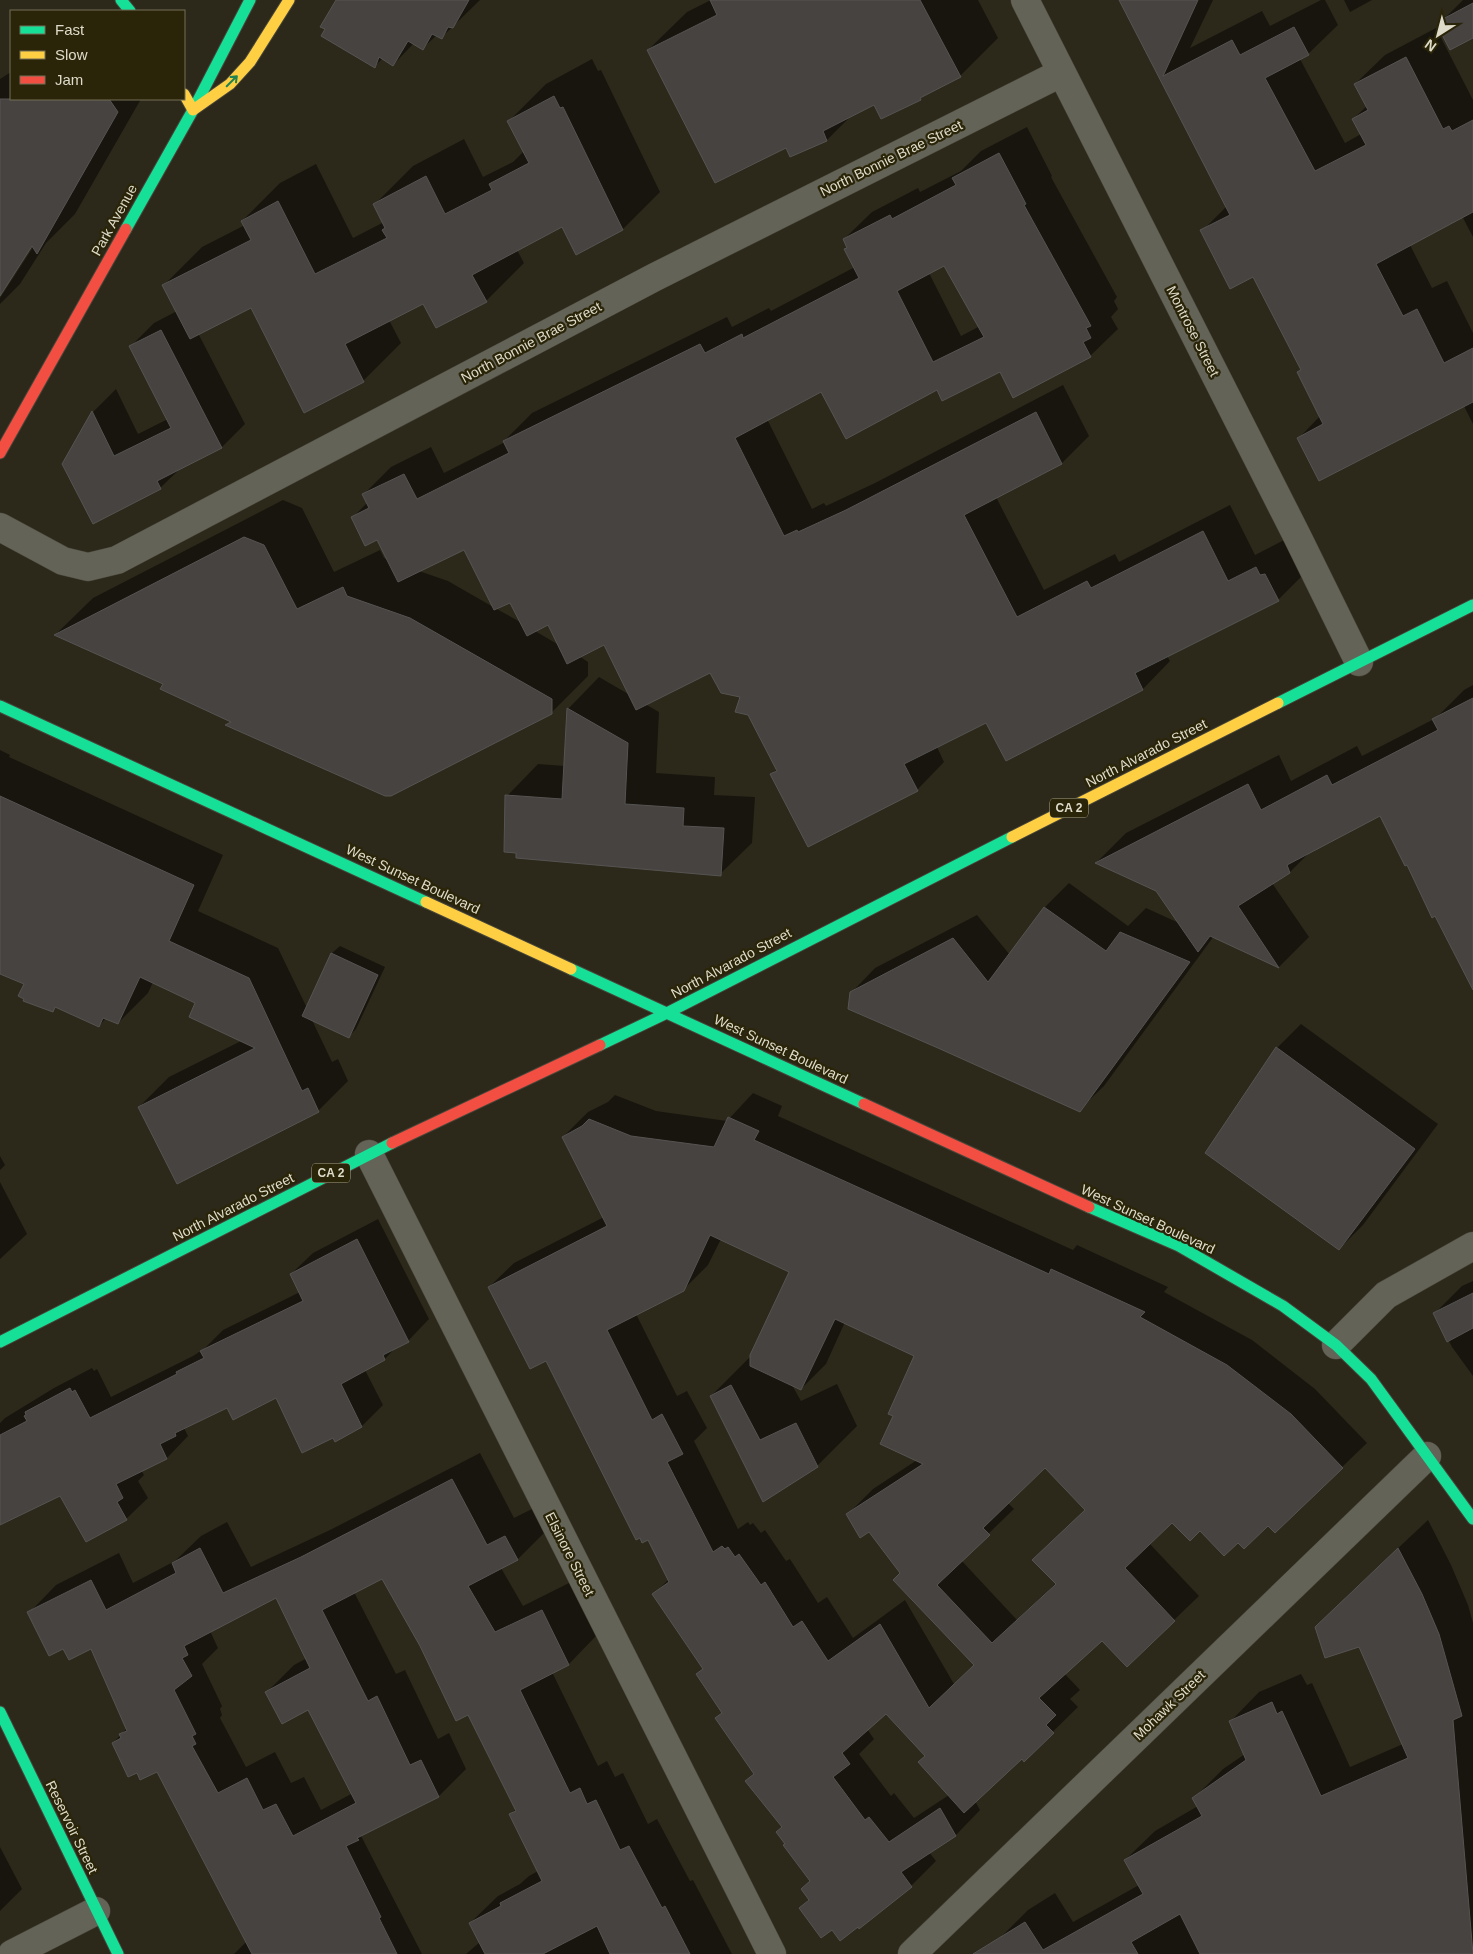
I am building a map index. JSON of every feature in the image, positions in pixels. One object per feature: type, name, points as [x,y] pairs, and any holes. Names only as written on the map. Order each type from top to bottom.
[{"type":"main road","name":"Park Avenue","points":[[0,453],[192,110],[250,0]]},
{"type":"main road","points":[[185,96],[192,110],[230,84],[250,62],[289,0]]},
{"type":"main road","name":"North Alvarado Street","points":[[0,1342],[369,1154],[667,1014],[821,933],[1473,605]]},
{"type":"main road","name":"West Sunset Boulevard","points":[[0,706],[667,1014],[1179,1246],[1283,1306],[1336,1344],[1371,1379],[1473,1519]]},
{"type":"main road","name":"Reservoir Street","points":[[0,1712],[118,1954]]},
{"type":"street","name":"Montrose Street","points":[[1025,0],[1061,74],[1298,536],[1359,662]]},
{"type":"street","name":"North Bonnie Brae Street","points":[[0,528],[63,561],[88,567],[117,560],[654,277],[1061,74]]},
{"type":"street","name":"Elsinore Street","points":[[369,1154],[772,1954]]},
{"type":"street","points":[[1336,1344],[1386,1296],[1473,1246]]},
{"type":"street","name":"Mohawk Street","points":[[912,1954],[1427,1456]]},
{"type":"street","points":[[12,1954],[96,1911]]},
{"type":"building","points":[[336,0],[469,0],[453,28],[448,27],[442,39],[432,34],[423,50],[408,41],[393,66],[379,57],[375,68],[321,36],[325,29],[320,27]]},
{"type":"building","points":[[710,0],[920,0],[961,77],[920,98],[921,100],[881,119],[874,105],[823,131],[827,141],[790,157],[786,148],[715,183],[647,50],[717,15]]},
{"type":"building","points":[[1119,0],[1198,0],[1163,76],[1232,40],[1240,55],[1294,27],[1309,55],[1265,78],[1315,171],[1366,145],[1352,119],[1368,110],[1354,84],[1406,57],[1443,129],[1449,126],[1452,131],[1473,120],[1473,212],[1376,264],[1403,316],[1417,309],[1444,363],[1473,348],[1473,402],[1319,481],[1297,438],[1323,424],[1297,372],[1301,370],[1253,277],[1230,289],[1200,230],[1230,215]]},
{"type":"building","points":[[1473,3],[1473,38],[1450,50],[1438,27],[1443,24],[1441,20]]},
{"type":"building","points":[[554,96],[560,108],[563,107],[623,230],[576,255],[562,227],[472,275],[487,302],[436,328],[423,304],[345,344],[364,382],[304,413],[251,308],[190,339],[162,285],[251,240],[241,221],[278,201],[315,274],[387,238],[382,230],[385,228],[373,204],[426,176],[445,214],[492,190],[489,184],[529,163],[507,121]]},
{"type":"building","points":[[0,99],[110,100],[118,112],[37,254],[32,246],[0,296]]},
{"type":"building","points":[[999,153],[1026,204],[1024,205],[1091,326],[1086,328],[1091,338],[1083,342],[1091,357],[1013,398],[1000,372],[942,401],[937,390],[846,439],[821,392],[735,438],[784,536],[797,530],[798,532],[846,510],[1036,412],[1062,464],[964,515],[1017,617],[1087,581],[1091,588],[1203,531],[1228,581],[1256,567],[1260,575],[1265,574],[1279,601],[1135,673],[1143,690],[1006,761],[986,723],[904,764],[918,791],[808,847],[770,774],[777,771],[748,715],[735,712],[740,697],[721,693],[710,673],[636,710],[604,645],[567,664],[548,625],[527,636],[510,603],[494,610],[464,550],[398,582],[377,540],[365,546],[351,517],[369,508],[362,494],[404,474],[417,499],[509,453],[503,441],[700,344],[705,353],[742,334],[743,338],[859,278],[844,249],[847,248],[843,239],[890,215],[892,219],[956,185],[952,178]],"holes":[[[944,266],[984,337],[933,362],[897,291]]]},
{"type":"building","points":[[161,330],[222,448],[157,481],[161,489],[93,524],[62,464],[92,411],[114,456],[171,428],[129,346]]},
{"type":"building","points":[[244,537],[264,545],[297,609],[343,587],[347,596],[410,618],[552,699],[552,714],[391,796],[385,796],[225,725],[231,722],[160,689],[163,684],[54,635]]},
{"type":"building","points":[[1473,698],[1473,990],[1435,916],[1432,918],[1407,865],[1405,866],[1380,816],[1287,865],[1290,873],[1238,906],[1279,968],[1210,936],[1198,952],[1156,891],[1095,863],[1248,784],[1261,810],[1327,775],[1332,785],[1438,730],[1432,719]]},
{"type":"building","points":[[567,708],[628,743],[625,804],[684,808],[683,826],[724,828],[721,876],[516,858],[516,853],[504,852],[505,795],[562,799]]},
{"type":"building","points":[[0,796],[194,885],[169,941],[249,978],[302,1091],[308,1088],[319,1112],[177,1184],[138,1107],[255,1048],[189,1017],[195,1003],[140,977],[118,1024],[103,1018],[99,1027],[55,1007],[53,1012],[23,1001],[24,999],[18,996],[24,984],[0,974]]},
{"type":"building","points":[[1044,907],[1106,951],[1120,932],[1190,962],[1080,1112],[848,1009],[850,992],[953,938],[988,982]]},
{"type":"building","points":[[331,953],[378,975],[349,1038],[302,1016]]},
{"type":"building","points":[[1276,1047],[1415,1149],[1339,1250],[1205,1153]]},
{"type":"building","points":[[728,1117],[759,1131],[754,1140],[1049,1274],[1051,1269],[1145,1312],[1140,1317],[1227,1365],[1291,1414],[1343,1468],[1275,1533],[1268,1526],[1244,1549],[1238,1543],[1224,1556],[1200,1531],[1190,1541],[1172,1523],[1125,1568],[1175,1621],[1127,1667],[1102,1641],[1039,1698],[1056,1715],[1046,1725],[1054,1733],[1024,1762],[1022,1759],[964,1813],[918,1762],[925,1756],[886,1714],[842,1753],[850,1764],[833,1777],[865,1820],[869,1817],[889,1842],[940,1808],[956,1836],[901,1872],[912,1887],[859,1929],[858,1927],[840,1941],[832,1930],[821,1938],[799,1908],[809,1900],[801,1889],[810,1881],[783,1845],[785,1844],[776,1832],[782,1827],[745,1781],[754,1774],[715,1718],[722,1713],[696,1674],[703,1669],[652,1594],[669,1582],[648,1540],[642,1543],[640,1538],[636,1540],[546,1361],[530,1369],[488,1287],[607,1226],[562,1137],[582,1126],[589,1119],[631,1136],[714,1147]],"holes":[[[710,1235],[789,1272],[750,1355],[750,1366],[801,1390],[835,1319],[914,1356],[888,1414],[893,1416],[880,1444],[923,1464],[846,1514],[860,1538],[869,1532],[900,1573],[893,1580],[974,1665],[929,1708],[880,1624],[828,1661],[802,1621],[793,1627],[765,1582],[761,1585],[739,1554],[735,1557],[728,1547],[725,1549],[722,1546],[713,1552],[667,1462],[683,1454],[662,1414],[652,1420],[607,1330],[684,1291]],[[1045,1468],[1085,1510],[1032,1560],[1056,1584],[992,1643],[937,1585],[990,1535],[983,1528]]]},
{"type":"building","points":[[357,1239],[409,1342],[383,1355],[385,1360],[341,1384],[362,1427],[335,1442],[333,1438],[302,1453],[276,1398],[233,1420],[227,1408],[175,1433],[176,1436],[160,1444],[167,1459],[116,1484],[123,1498],[117,1502],[127,1520],[86,1542],[60,1496],[0,1525],[0,1435],[27,1421],[24,1416],[26,1415],[25,1412],[70,1388],[72,1392],[75,1390],[90,1418],[177,1374],[176,1372],[204,1358],[200,1351],[303,1301],[290,1274]]},
{"type":"building","points":[[1473,1293],[1473,1328],[1447,1342],[1433,1313]]},
{"type":"building","points":[[731,1385],[760,1440],[796,1423],[818,1467],[763,1502],[710,1396]]},
{"type":"building","points":[[452,1479],[487,1545],[505,1536],[518,1560],[468,1586],[495,1632],[542,1610],[569,1665],[520,1690],[570,1793],[580,1788],[587,1804],[596,1800],[620,1850],[629,1846],[662,1908],[665,1906],[690,1954],[610,1954],[597,1926],[543,1954],[485,1954],[469,1923],[501,1906],[500,1903],[542,1881],[509,1814],[516,1811],[468,1715],[456,1721],[420,1646],[382,1579],[322,1610],[368,1701],[377,1696],[410,1765],[421,1760],[439,1797],[357,1838],[359,1840],[346,1846],[397,1954],[252,1954],[157,1772],[140,1780],[137,1773],[128,1777],[112,1743],[121,1738],[119,1734],[127,1731],[91,1649],[69,1660],[63,1649],[49,1656],[27,1612],[91,1580],[106,1610],[176,1573],[172,1563],[200,1548],[223,1593],[301,1557]],"holes":[[[276,1598],[310,1668],[265,1692],[282,1724],[308,1710],[356,1803],[293,1836],[276,1804],[263,1810],[247,1778],[218,1793],[192,1746],[196,1744],[192,1736],[196,1734],[174,1690],[192,1676],[182,1658],[188,1655],[184,1646]]]},
{"type":"building","points":[[1398,1548],[1422,1594],[1439,1634],[1462,1716],[1453,1720],[1473,1954],[1200,1954],[1180,1914],[1131,1942],[1138,1954],[973,1954],[1025,1922],[1043,1950],[1143,1894],[1124,1860],[1202,1816],[1192,1798],[1246,1760],[1229,1721],[1272,1702],[1277,1714],[1282,1711],[1321,1796],[1408,1758],[1359,1647],[1325,1658],[1315,1627]]},
{"type":"traffic: fast","points":[[121,0],[129,10]]},
{"type":"traffic: fast","points":[[126,229],[193,110],[250,0]]},
{"type":"traffic: fast","points":[[1278,703],[1473,605]]},
{"type":"traffic: fast","points":[[0,706],[426,902]]},
{"type":"traffic: fast","points":[[600,1045],[667,1013],[1012,837]]},
{"type":"traffic: fast","points":[[571,969],[864,1104]]},
{"type":"traffic: fast","points":[[0,1342],[392,1143]]},
{"type":"traffic: fast","points":[[1089,1207],[1179,1246],[1283,1306],[1336,1345],[1371,1379],[1473,1519]]},
{"type":"traffic: fast","points":[[0,1712],[118,1954]]},
{"type":"traffic: slow","points":[[185,96],[193,110],[230,84],[250,62],[289,0]]},
{"type":"traffic: slow","points":[[1012,837],[1278,703]]},
{"type":"traffic: slow","points":[[426,902],[571,969]]},
{"type":"traffic: jam","points":[[0,453],[126,229]]},
{"type":"traffic: jam","points":[[392,1143],[600,1045]]},
{"type":"traffic: jam","points":[[864,1104],[1089,1207]]}]
